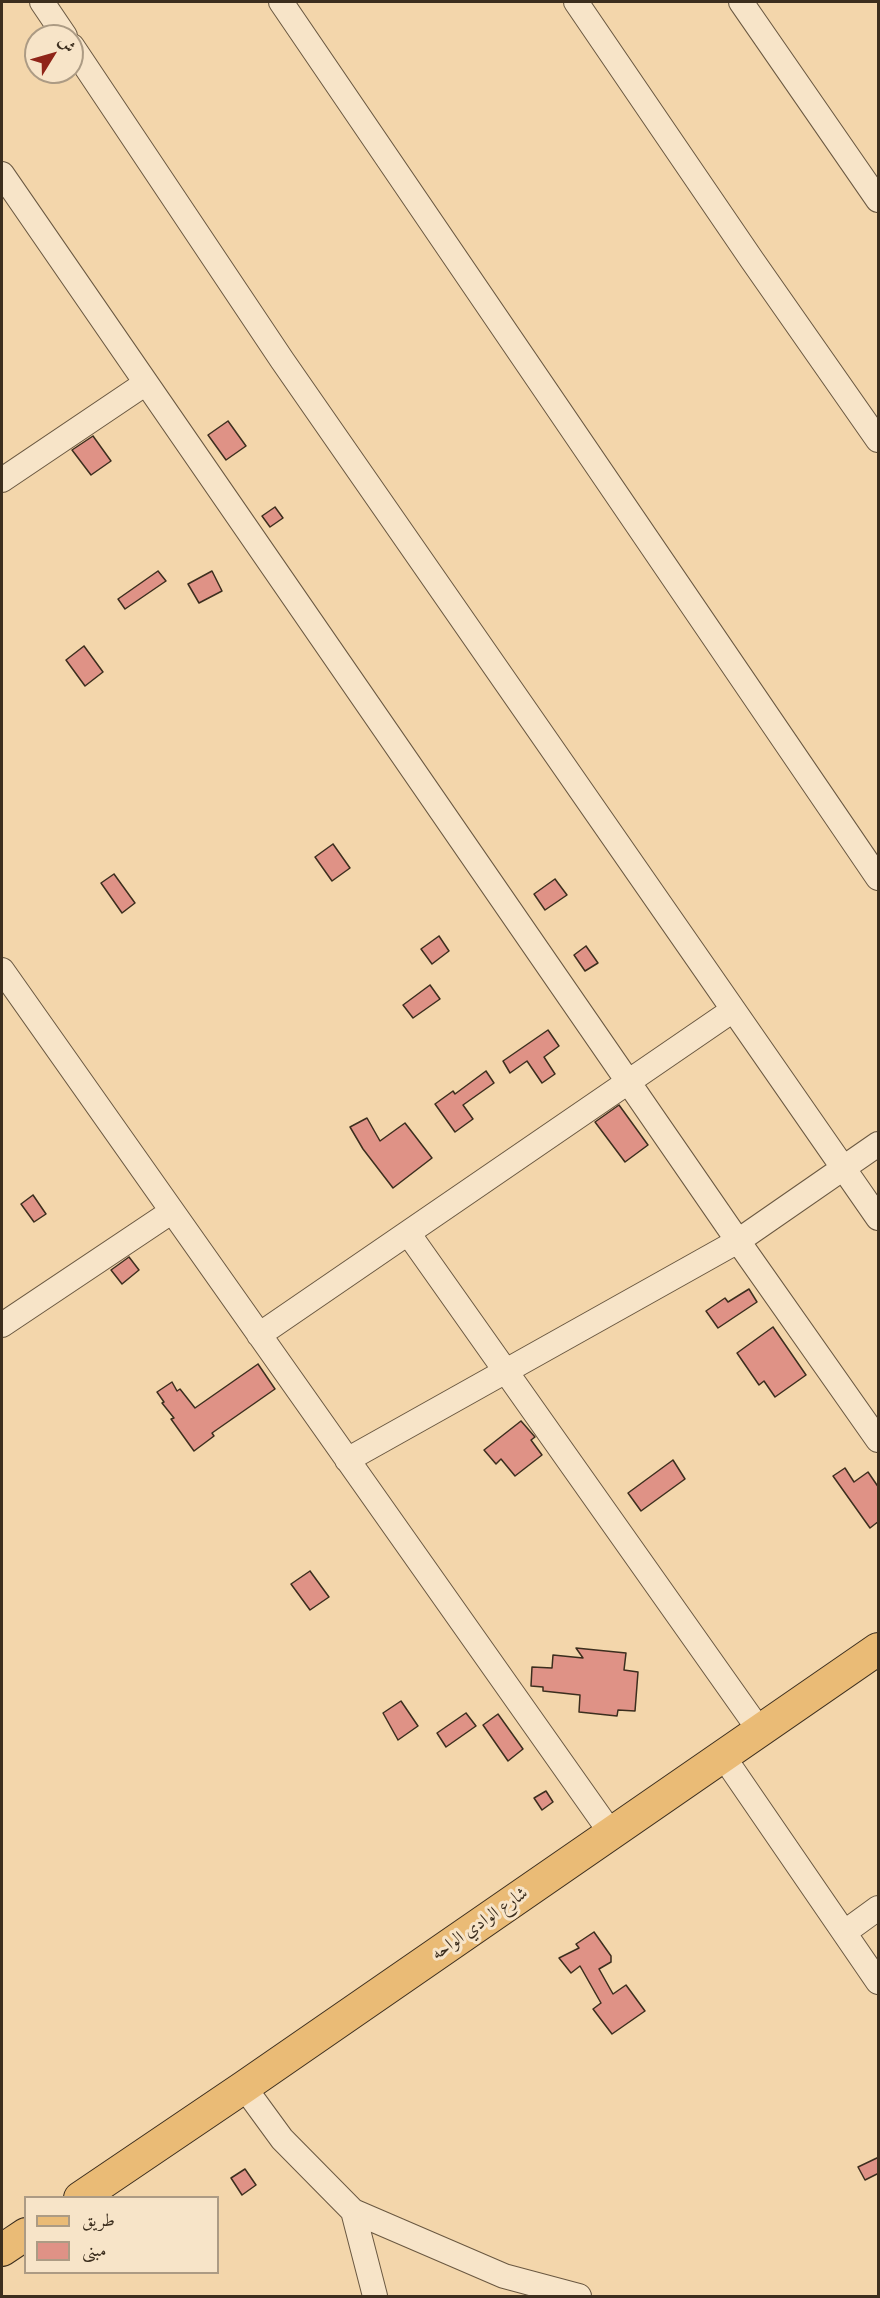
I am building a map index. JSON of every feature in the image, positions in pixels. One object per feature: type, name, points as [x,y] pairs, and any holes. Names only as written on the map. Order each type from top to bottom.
[{"type":"main road","name":"شارع الوادي الواحه","points":[[83,2196],[879,1649]]},
{"type":"main road","points":[[2,2250],[24,2235]]},
{"type":"street","points":[[281,2],[879,878]]},
{"type":"street","points":[[576,2],[752,260],[879,440]]},
{"type":"street","points":[[741,2],[879,200]]},
{"type":"street","points":[[46,3],[58,24]]},
{"type":"street","points":[[84,64],[289,370],[879,1218]]},
{"type":"street","points":[[2,174],[738,1241],[879,1440]]},
{"type":"street","points":[[2,480],[146,383]]},
{"type":"street","points":[[2,970],[611,1833]]},
{"type":"street","points":[[258,1335],[734,1010]]},
{"type":"street","points":[[347,1460],[738,1241],[879,1144]]},
{"type":"street","points":[[2,1325],[171,1212]]},
{"type":"street","points":[[408,1233],[760,1731]]},
{"type":"street","points":[[723,1756],[879,1982]]},
{"type":"street","points":[[845,1932],[879,1908]]},
{"type":"street","points":[[244,2087],[282,2139],[353,2211],[504,2276],[579,2296]]},
{"type":"street","points":[[353,2211],[375,2296]]},
{"type":"building","points":[[228,421],[246,446],[226,460],[208,435]]},
{"type":"building","points":[[93,436],[111,461],[91,475],[72,450]]},
{"type":"building","points":[[275,507],[283,518],[270,527],[262,516]]},
{"type":"building","points":[[158,571],[166,581],[125,609],[118,599]]},
{"type":"building","points":[[212,571],[222,591],[199,603],[188,584]]},
{"type":"building","points":[[84,646],[103,672],[85,686],[66,660]]},
{"type":"building","points":[[333,844],[350,868],[332,881],[315,857]]},
{"type":"building","points":[[114,874],[135,903],[122,913],[101,883]]},
{"type":"building","points":[[555,879],[567,895],[545,910],[534,894]]},
{"type":"building","points":[[439,936],[449,951],[432,964],[421,949]]},
{"type":"building","points":[[586,946],[598,963],[585,971],[574,955]]},
{"type":"building","points":[[430,985],[440,999],[413,1018],[403,1005]]},
{"type":"building","points":[[548,1030],[559,1046],[544,1057],[555,1074],[542,1083],[527,1061],[510,1073],[503,1061]]},
{"type":"building","points":[[486,1071],[494,1083],[463,1105],[473,1119],[455,1132],[435,1104],[453,1091],[455,1094]]},
{"type":"building","points":[[619,1105],[648,1145],[625,1162],[595,1122]]},
{"type":"building","points":[[367,1118],[380,1141],[405,1123],[432,1158],[393,1188],[363,1149],[350,1127]]},
{"type":"building","points":[[33,1195],[46,1214],[34,1222],[21,1204]]},
{"type":"building","points":[[129,1257],[139,1270],[122,1284],[111,1270]]},
{"type":"building","points":[[749,1289],[757,1302],[718,1328],[706,1311],[725,1298],[728,1302]]},
{"type":"building","points":[[773,1327],[806,1375],[775,1397],[764,1381],[759,1385],[737,1353]]},
{"type":"building","points":[[258,1364],[275,1389],[212,1433],[214,1436],[194,1451],[171,1419],[174,1418],[162,1403],[164,1402],[157,1392],[172,1382],[177,1391],[180,1389],[195,1408]]},
{"type":"building","points":[[521,1421],[535,1437],[531,1440],[542,1455],[515,1476],[501,1459],[496,1464],[484,1450]]},
{"type":"building","points":[[673,1460],[685,1479],[641,1511],[628,1493]]},
{"type":"building","points":[[845,1468],[854,1482],[868,1472],[879,1488],[879,1521],[870,1528],[833,1476]]},
{"type":"building","points":[[310,1571],[329,1597],[310,1610],[291,1584]]},
{"type":"building","points":[[576,1648],[626,1653],[624,1670],[638,1672],[635,1711],[618,1710],[617,1716],[579,1712],[580,1695],[543,1691],[543,1687],[531,1686],[532,1667],[552,1668],[553,1655],[583,1658]]},
{"type":"building","points":[[401,1701],[418,1726],[398,1740],[383,1713]]},
{"type":"building","points":[[466,1713],[476,1726],[446,1747],[437,1733]]},
{"type":"building","points":[[498,1714],[523,1749],[508,1761],[483,1725]]},
{"type":"building","points":[[546,1791],[553,1802],[542,1810],[534,1798]]},
{"type":"building","points":[[594,1932],[611,1956],[611,1962],[599,1969],[613,1994],[626,1985],[645,2011],[612,2034],[593,2009],[601,2003],[580,1966],[571,1973],[559,1958],[579,1948],[576,1944]]},
{"type":"building","points":[[879,2157],[879,2173],[865,2180],[858,2167]]},
{"type":"building","points":[[245,2169],[256,2185],[242,2195],[231,2178]]}]
